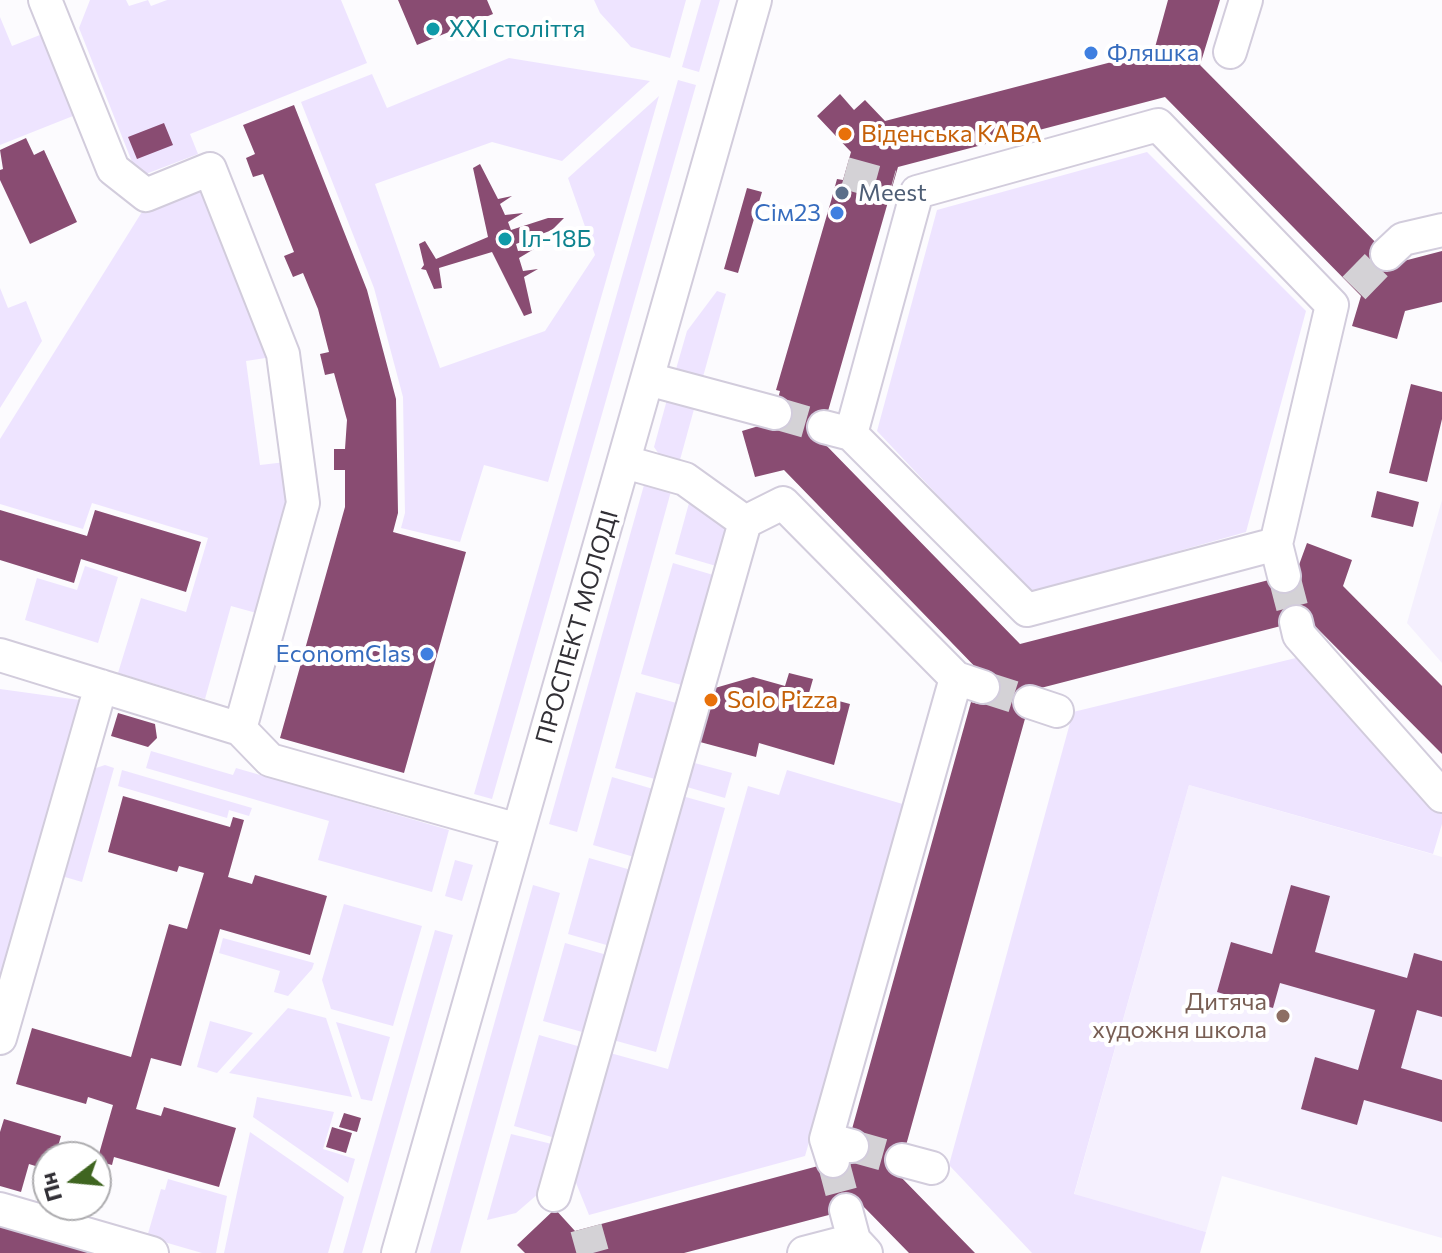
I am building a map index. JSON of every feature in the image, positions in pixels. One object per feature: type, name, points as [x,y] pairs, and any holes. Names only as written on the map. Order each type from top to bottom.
[{"type":"street","points":[[45,0],[113,169],[146,195],[210,169],[283,354],[303,503],[240,729]]},
{"type":"street","name":"ПРОСПЕКТ МОЛОДІ","points":[[398,1253],[755,0]]},
{"type":"street","points":[[1230,52],[1246,0]]},
{"type":"street","points":[[1276,544],[1027,610],[837,430],[905,189],[1158,125],[1343,296],[1276,544],[1284,576]]},
{"type":"street","points":[[1387,254],[1403,239],[1442,230]]},
{"type":"street","points":[[648,379],[775,413]]},
{"type":"street","points":[[625,462],[685,479],[745,522]]},
{"type":"street","points":[[554,1195],[745,522],[783,503],[969,682],[837,1149]]},
{"type":"street","points":[[1296,622],[1299,635],[1442,796]]},
{"type":"street","points":[[0,655],[240,729],[270,760],[518,830]]},
{"type":"street","points":[[0,1038],[101,686]]},
{"type":"street","points":[[0,1209],[152,1253]]},
{"type":"street","points":[[804,1253],[855,1234]]},
{"type":"shaded area","points":[[90,0],[126,0],[129,6],[148,0],[151,6],[167,0],[341,0],[367,63],[190,134],[198,154],[138,177],[79,28]]},
{"type":"shaded area","points":[[594,0],[686,0],[670,58],[631,47],[600,13]]},
{"type":"shaded area","points":[[701,0],[720,0],[699,72],[682,67]]},
{"type":"shaded area","points":[[0,17],[12,46],[45,33],[78,114],[0,145]]},
{"type":"shaded area","points":[[509,58],[650,81],[562,161],[492,142],[375,184],[440,368],[545,331],[595,255],[568,178],[659,96],[548,482],[484,465],[460,542],[401,528],[405,513],[403,397],[374,288],[301,102],[372,74],[387,108]]},
{"type":"shaded area","points":[[678,80],[696,85],[492,799],[474,794]]},
{"type":"shaded area","points":[[1147,152],[1306,311],[1246,532],[1030,593],[877,431],[937,210]]},
{"type":"shaded area","points":[[204,184],[272,357],[246,361],[260,465],[286,462],[292,502],[260,614],[231,606],[205,699],[118,673],[141,598],[186,612],[208,538],[92,503],[83,529],[0,504],[0,439],[145,207]]},
{"type":"shaded area","points":[[0,288],[8,308],[26,301],[42,341],[0,408]]},
{"type":"shaded area","points":[[717,291],[726,294],[701,384],[674,376],[687,331]]},
{"type":"shaded area","points":[[668,396],[696,402],[678,467],[663,460],[654,447]]},
{"type":"shaded area","points":[[659,479],[673,484],[577,832],[549,824],[644,485]]},
{"type":"shaded area","points":[[692,492],[734,524],[723,568],[675,554]]},
{"type":"shaded area","points":[[1442,500],[1442,663],[1407,623]]},
{"type":"shaded area","points":[[673,563],[720,577],[689,687],[641,674]]},
{"type":"shaded area","points":[[85,566],[118,577],[98,643],[25,620],[37,578],[77,590]]},
{"type":"shaded area","points":[[1300,657],[1442,807],[1442,824],[1433,854],[1189,785],[1074,1194],[1206,1232],[1200,1253],[1032,1253],[949,1165],[1073,712]]},
{"type":"shaded area","points":[[0,689],[87,701],[0,999]]},
{"type":"shaded area","points":[[636,692],[684,705],[662,781],[615,768]]},
{"type":"shaded area","points":[[151,751],[233,775],[236,768],[449,830],[432,892],[318,860],[329,821],[146,768]]},
{"type":"shaded area","points":[[687,761],[732,773],[725,798],[680,785]]},
{"type":"shaded area","points":[[105,765],[114,768],[82,882],[58,875],[87,771]]},
{"type":"shaded area","points":[[122,770],[252,808],[249,816],[229,810],[227,818],[118,786]]},
{"type":"shaded area","points":[[787,770],[906,805],[805,1156],[589,1215],[570,1168],[603,1051],[668,1069],[748,786],[779,795]]},
{"type":"shaded area","points":[[612,777],[660,791],[641,859],[593,845]]},
{"type":"shaded area","name":"Дитяча художня школа","points":[[1189,785],[1442,857],[1442,1238],[1222,1176],[1206,1232],[1074,1195]]},
{"type":"shaded area","points":[[675,794],[725,808],[656,1052],[606,1038]]},
{"type":"shaded area","points":[[589,858],[638,872],[617,948],[568,934]]},
{"type":"shaded area","points":[[455,860],[473,865],[462,901],[445,896]]},
{"type":"shaded area","points":[[533,885],[560,893],[460,1253],[430,1253]]},
{"type":"shaded area","points":[[344,904],[422,926],[393,1026],[331,1009],[322,980]]},
{"type":"shaded area","points":[[435,930],[453,935],[362,1253],[343,1253]]},
{"type":"shaded area","points":[[223,938],[314,963],[288,996],[274,992],[280,971],[219,953]]},
{"type":"shaded area","points":[[565,943],[614,957],[593,1035],[543,1021]]},
{"type":"shaded area","points":[[288,1008],[326,1018],[352,1097],[229,1073]]},
{"type":"shaded area","points":[[210,1021],[253,1033],[217,1073],[197,1067]]},
{"type":"shaded area","points":[[336,1022],[390,1037],[372,1101],[361,1099]]},
{"type":"shaded area","points":[[539,1035],[588,1049],[562,1140],[514,1126]]},
{"type":"shaded area","points":[[257,1097],[334,1112],[323,1149],[355,1159],[348,1183],[253,1117]]},
{"type":"shaded area","points":[[250,1132],[344,1197],[328,1253],[224,1253]]},
{"type":"shaded area","points":[[511,1134],[560,1146],[546,1187],[516,1213],[487,1220]]},
{"type":"shaded area","points":[[168,1179],[227,1196],[216,1253],[202,1253],[147,1237],[161,1189],[165,1190]]},
{"type":"building","name":"ХХІ століття","points":[[398,0],[487,0],[493,14],[417,45]]},
{"type":"building","points":[[1168,0],[1220,0],[1200,65],[1396,263],[1442,251],[1442,302],[1405,311],[1397,339],[1352,326],[1361,296],[1165,97],[898,167],[820,439],[1020,644],[1296,573],[1307,543],[1352,560],[1343,586],[1442,686],[1442,754],[1308,619],[1033,690],[898,1174],[975,1253],[909,1253],[863,1206],[684,1253],[525,1253],[517,1245],[555,1209],[575,1231],[848,1158],[856,1130],[852,1129],[971,702],[978,704],[983,687],[985,677],[784,470],[755,477],[742,431],[772,422],[780,391],[776,390],[837,179],[843,180],[851,152],[817,116],[840,94],[854,110],[865,100],[885,121],[1154,51]]},
{"type":"building","points":[[294,105],[367,290],[396,399],[398,513],[393,532],[466,552],[404,773],[280,738],[345,507],[345,470],[334,470],[334,449],[345,449],[347,420],[334,373],[325,375],[320,354],[329,352],[318,309],[303,273],[293,277],[284,256],[294,252],[263,174],[253,177],[246,158],[255,154],[243,125]]},
{"type":"building","points":[[164,123],[173,145],[137,159],[128,137]]},
{"type":"building","points":[[26,138],[34,155],[44,150],[77,222],[30,244],[0,180],[0,170],[3,169],[0,150]]},
{"type":"building","name":"Іл-18Б","points":[[480,164],[498,199],[512,196],[500,204],[505,215],[523,213],[508,222],[511,230],[548,218],[564,218],[552,230],[516,244],[518,251],[534,249],[519,258],[523,271],[538,269],[524,277],[532,313],[524,316],[492,252],[439,268],[442,288],[434,289],[426,270],[421,269],[424,265],[419,244],[425,241],[436,259],[488,237],[473,168]]},
{"type":"building","points":[[747,188],[762,192],[738,273],[724,269]]},
{"type":"building","points":[[1411,384],[1442,392],[1442,419],[1427,482],[1389,473]]},
{"type":"building","points":[[1377,491],[1419,502],[1413,527],[1371,517]]},
{"type":"building","points":[[0,510],[87,536],[95,510],[201,542],[186,592],[81,559],[74,583],[0,560]]},
{"type":"building","points":[[789,673],[813,679],[809,693],[850,704],[834,765],[759,743],[756,757],[700,742],[715,688],[753,677],[785,686]]},
{"type":"building","points":[[118,713],[155,724],[157,738],[148,747],[111,736]]},
{"type":"building","points":[[123,796],[230,827],[233,817],[244,820],[228,877],[252,884],[255,875],[327,896],[310,955],[220,929],[181,1066],[151,1058],[136,1109],[161,1116],[164,1107],[236,1128],[219,1187],[114,1157],[112,1165],[112,1141],[103,1141],[113,1105],[88,1097],[86,1104],[16,1084],[32,1028],[131,1057],[169,924],[187,929],[204,873],[179,866],[177,872],[108,852]]},
{"type":"building","points":[[1291,885],[1330,896],[1315,952],[1407,978],[1414,953],[1442,961],[1442,1017],[1417,1010],[1401,1068],[1442,1080],[1442,1122],[1364,1100],[1357,1125],[1301,1109],[1315,1057],[1358,1070],[1375,1010],[1280,983],[1273,1008],[1217,992],[1231,942],[1272,954]]},
{"type":"building","points":[[344,1113],[361,1118],[357,1132],[339,1127]]},
{"type":"building","points":[[4,1119],[61,1136],[60,1141],[32,1141],[32,1165],[29,1164],[21,1192],[0,1186],[0,1132]]},
{"type":"building","points":[[332,1127],[352,1133],[346,1153],[326,1147]]},
{"type":"building","points":[[0,1226],[90,1252],[90,1253],[0,1253]]},
{"type":"tunnel","points":[[845,173],[892,186]]},
{"type":"tunnel","points":[[1354,288],[1387,254]]},
{"type":"tunnel","points":[[775,413],[824,427]]},
{"type":"tunnel","points":[[1284,576],[1296,622]]},
{"type":"tunnel","points":[[983,687],[1030,702]]},
{"type":"tunnel","points":[[852,1146],[902,1160]]},
{"type":"tunnel","points":[[833,1161],[846,1210]]},
{"type":"tunnel","points":[[586,1228],[593,1253]]},
{"type":"place","name":"ХХІ століття","points":[[433,29]]},
{"type":"place","name":"Фляшка","points":[[1091,53]]},
{"type":"place","name":"Віденська КАВА","points":[[845,134]]},
{"type":"place","name":"Meest","points":[[842,193]]},
{"type":"place","name":"Сім23","points":[[837,213]]},
{"type":"place","name":"Іл-18Б","points":[[505,239]]},
{"type":"place","name":"EconomClas","points":[[427,654]]},
{"type":"place","name":"Solo Pizza","points":[[711,700]]},
{"type":"place","name":"Дитяча художня школа","points":[[1283,1016]]}]
